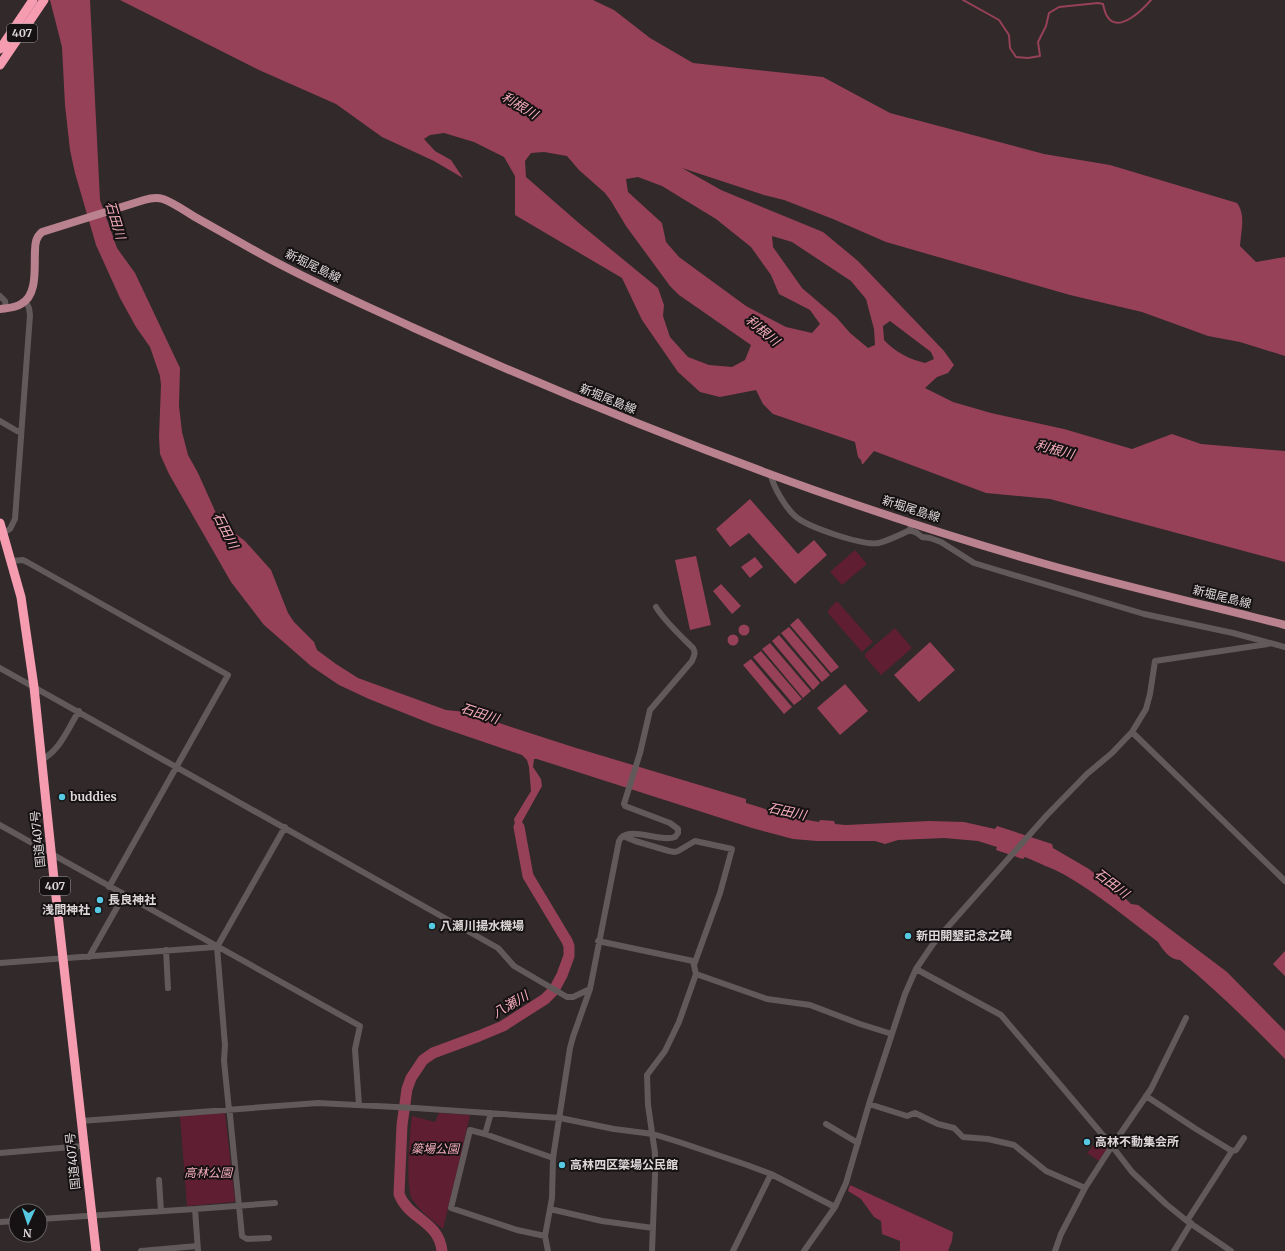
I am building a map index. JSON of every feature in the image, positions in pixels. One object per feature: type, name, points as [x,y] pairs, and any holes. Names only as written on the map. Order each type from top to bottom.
[{"type":"highway","name":"407","points":[[0,49],[34,0]]},
{"type":"highway","name":"407","points":[[0,65],[44,0]]},
{"type":"highway","name":"国道407号","points":[[0,523],[3,538],[23,604],[34,687],[51,854],[96,1251]]},
{"type":"main road","name":"新堀尾島線","points":[[26,302],[34,286],[36,240],[40,233],[153,198],[162,199],[178,206],[263,255],[327,287],[505,369],[640,425],[911,526],[1075,572],[1285,625]]},
{"type":"main road","points":[[3,309],[15,307],[26,302]]},
{"type":"street","points":[[0,296],[5,301],[3,309]]},
{"type":"street","points":[[3,538],[15,519],[30,315],[26,302]]},
{"type":"street","points":[[0,421],[21,432]]},
{"type":"street","points":[[771,474],[774,486],[794,516],[818,527],[854,540],[878,543],[911,526],[922,537],[941,542],[974,563],[1144,614],[1256,638],[1268,644],[1285,647]]},
{"type":"street","points":[[11,561],[23,560],[27,562],[228,675],[109,887]]},
{"type":"street","points":[[548,1251],[545,1236],[552,1198],[553,1158],[573,1037],[590,989],[598,940],[619,841],[623,836],[636,834],[667,839],[675,837],[678,833],[678,829],[670,823],[626,806],[624,802],[638,759],[650,710],[692,661],[695,655],[693,648],[672,628],[656,608]]},
{"type":"street","points":[[804,1251],[835,1206],[846,1183],[869,1104],[905,994],[916,969],[933,944],[1001,869],[1040,822],[1087,774],[1112,753],[1132,732],[1146,709],[1156,661],[1268,644]]},
{"type":"street","points":[[0,668],[498,948],[514,966],[567,997],[573,997],[590,989]]},
{"type":"street","points":[[41,760],[48,757],[55,750],[78,711]]},
{"type":"street","points":[[1132,732],[1285,881]]},
{"type":"street","points":[[0,825],[360,1026],[355,1049],[359,1105]]},
{"type":"street","points":[[269,1238],[247,1239],[242,1236],[224,1061],[224,1029],[217,947],[285,827]]},
{"type":"street","points":[[623,836],[669,851],[678,851],[695,841],[732,849],[720,893],[693,966]]},
{"type":"street","points":[[89,957],[124,895]]},
{"type":"street","points":[[598,940],[693,962],[696,974],[679,1022],[665,1051],[647,1075],[648,1105],[655,1153],[656,1176],[652,1251]]},
{"type":"street","points":[[0,963],[217,947]]},
{"type":"street","points":[[166,950],[168,988]]},
{"type":"street","points":[[916,969],[1001,1015],[1112,1146],[1132,1172],[1166,1204],[1231,1251]]},
{"type":"street","points":[[696,974],[767,999],[810,1005],[860,1024],[892,1034]]},
{"type":"street","points":[[1055,1251],[1061,1234],[1085,1188],[1146,1096],[1173,1046],[1186,1018]]},
{"type":"street","points":[[1146,1096],[1232,1151]]},
{"type":"street","points":[[81,1121],[318,1103],[560,1118],[614,1130],[652,1134],[719,1155],[772,1174],[835,1206]]},
{"type":"street","points":[[869,1104],[907,1116],[915,1113],[938,1124],[954,1128],[963,1137],[994,1140],[1014,1145],[1046,1171],[1085,1188]]},
{"type":"street","points":[[486,1134],[491,1113]]},
{"type":"street","points":[[826,1124],[858,1144]]},
{"type":"street","points":[[545,1236],[517,1230],[451,1208],[470,1130],[486,1134],[553,1158]]},
{"type":"street","points":[[1174,1251],[1189,1222],[1232,1151],[1236,1150],[1244,1138]]},
{"type":"street","points":[[0,1152],[84,1146]]},
{"type":"street","points":[[733,1251],[772,1174]]},
{"type":"street","points":[[159,1180],[162,1211]]},
{"type":"street","points":[[48,1219],[275,1203]]},
{"type":"street","points":[[142,1251],[198,1249],[195,1209]]},
{"type":"street","points":[[550,1210],[602,1221],[653,1228]]},
{"type":"green space","points":[[855,550],[867,564],[842,585],[830,572]]},
{"type":"green space","points":[[837,601],[873,642],[862,652],[828,613],[829,609]]},
{"type":"green space","points":[[895,628],[912,648],[881,675],[865,657],[865,654]]},
{"type":"green space","name":"高林公園","points":[[225,1113],[235,1201],[187,1206],[180,1116]]},
{"type":"green space","name":"簗場公園","points":[[439,1113],[470,1115],[443,1229],[426,1215],[412,1199],[408,1171],[412,1116],[435,1122]]},
{"type":"green space","points":[[1101,1137],[1109,1147],[1099,1161],[1087,1153]]},
{"type":"shaded area","points":[[850,1185],[953,1232],[952,1241],[948,1251],[900,1251],[900,1241],[882,1234],[881,1221],[874,1217],[861,1199],[848,1191]]},
{"type":"water","name":"石田川","points":[[50,0],[90,0],[100,200],[117,248],[135,273],[180,368],[179,406],[182,432],[188,455],[198,473],[220,522],[245,541],[271,570],[288,613],[294,622],[314,642],[317,650],[358,678],[446,710],[465,712],[573,747],[746,799],[746,803],[791,817],[819,822],[820,820],[834,821],[835,824],[846,825],[929,821],[964,822],[995,829],[997,826],[1052,844],[1053,848],[1089,869],[1131,904],[1138,905],[1227,972],[1285,1031],[1285,1059],[1234,1008],[1194,972],[1180,960],[1176,960],[1170,956],[1164,951],[1158,942],[1101,898],[1055,870],[1025,857],[1023,859],[996,850],[997,847],[978,841],[944,838],[898,840],[885,844],[875,841],[817,841],[793,839],[752,828],[534,759],[533,767],[541,779],[542,786],[522,822],[523,832],[519,846],[514,819],[531,791],[527,760],[522,755],[434,725],[369,699],[339,685],[311,666],[264,625],[231,582],[169,474],[160,454],[160,376],[150,347],[136,327],[120,298],[96,245],[75,173],[70,150],[65,105],[62,47]]},
{"type":"water","name":"利根川","points":[[120,0],[593,0],[614,10],[650,38],[693,63],[823,77],[890,113],[1044,154],[1110,165],[1237,203],[1240,208],[1242,218],[1240,246],[1256,262],[1285,257],[1285,356],[1240,342],[1208,336],[1142,312],[1070,295],[886,242],[784,200],[764,195],[682,168],[721,190],[823,232],[858,261],[944,351],[954,365],[948,373],[937,377],[925,388],[953,402],[991,413],[1064,429],[1132,449],[1172,434],[1201,444],[1285,451],[1285,562],[1050,499],[986,493],[874,451],[862,464],[858,457],[855,442],[773,414],[763,404],[756,390],[720,397],[700,392],[678,372],[642,320],[622,278],[515,215],[515,176],[504,157],[474,142],[444,133],[430,135],[424,139],[435,151],[451,160],[463,178],[434,161],[382,137],[336,104],[259,70]],"holes":[[[544,152],[567,156],[579,170],[605,193],[626,226],[670,286],[679,295],[751,345],[745,360],[732,367],[709,365],[688,357],[670,337],[663,316],[664,305],[658,288],[580,224],[526,177],[525,161],[531,153]],[[638,177],[662,186],[716,219],[751,247],[771,275],[779,294],[810,310],[820,324],[812,333],[786,327],[746,306],[679,257],[666,242],[662,223],[628,192],[626,179]],[[772,236],[792,242],[851,281],[866,299],[874,329],[875,345],[868,348],[850,333],[837,318],[802,288],[773,247]],[[890,321],[931,352],[934,359],[925,363],[908,357],[898,351],[884,340],[883,326]]]},
{"type":"water","points":[[750,499],[798,554],[814,540],[827,555],[795,584],[749,533],[730,547],[716,529]]},
{"type":"water","points":[[696,556],[711,625],[690,630],[675,560]]},
{"type":"water","points":[[755,557],[763,567],[750,578],[741,567]]},
{"type":"water","points":[[721,584],[741,606],[732,614],[713,591]]},
{"type":"water","points":[[798,618],[839,667],[831,673],[790,625]]},
{"type":"water","points":[[744,624],[748,626],[750,630],[748,634],[744,636],[740,634],[738,630],[740,626]]},
{"type":"water","points":[[789,627],[830,675],[822,682],[781,633]]},
{"type":"water","points":[[733,634],[737,636],[739,640],[737,644],[733,646],[729,644],[727,640],[729,636]]},
{"type":"water","points":[[779,635],[820,683],[813,690],[772,641]]},
{"type":"water","points":[[930,642],[955,670],[919,702],[894,675]]},
{"type":"water","points":[[770,643],[811,691],[803,698],[762,649]]},
{"type":"water","points":[[761,651],[802,699],[794,705],[753,657]]},
{"type":"water","points":[[751,659],[792,707],[784,714],[743,665]]},
{"type":"water","points":[[845,684],[868,711],[840,735],[817,708]]},
{"type":"water","points":[[1285,951],[1285,976],[1273,964]]},
{"type":"waterway","points":[[963,0],[999,20],[1009,35],[1010,48],[1016,57],[1028,58],[1040,56],[1038,42],[1046,26],[1049,13],[1059,7],[1098,3],[1103,4],[1107,16],[1112,21],[1117,23],[1124,22],[1136,14],[1151,0]]},
{"type":"waterway","name":"八瀬川","points":[[442,1251],[440,1241],[435,1233],[409,1209],[399,1194],[402,1125],[407,1089],[411,1078],[423,1060],[433,1053],[503,1026],[545,999],[554,990],[562,975],[569,956],[569,946],[567,941],[528,876],[519,827]]},
{"type":"place","name":"buddies","points":[[62,797]]},
{"type":"place","name":"長良神社","points":[[100,900]]},
{"type":"place","name":"浅間神社","points":[[98,910]]},
{"type":"place","name":"八瀬川揚水機場","points":[[432,926]]},
{"type":"place","name":"新田開墾記念之碑","points":[[908,936]]},
{"type":"place","name":"高林不動集会所","points":[[1087,1142]]},
{"type":"place","name":"高林四区簗場公民館","points":[[562,1165]]}]
